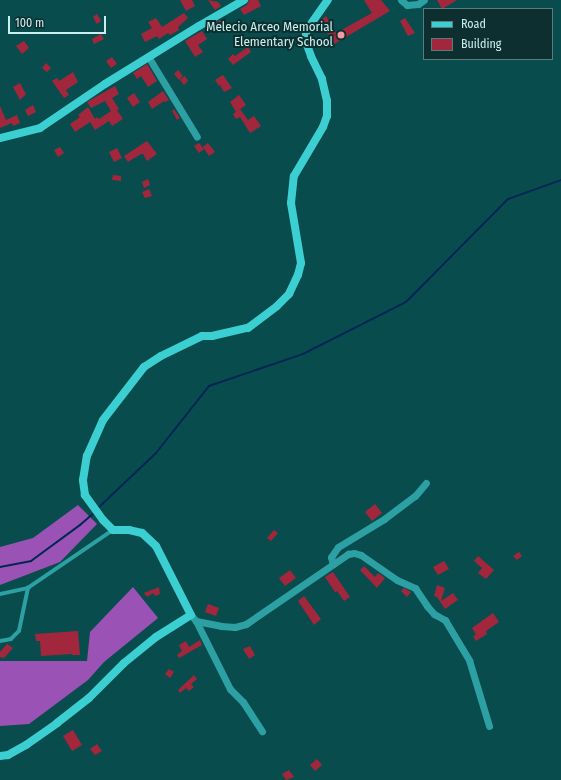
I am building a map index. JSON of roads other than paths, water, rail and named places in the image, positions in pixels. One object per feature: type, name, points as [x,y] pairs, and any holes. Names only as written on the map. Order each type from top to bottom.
[{"type":"street","points":[[0,138],[40,128],[105,84],[244,0]]},
{"type":"street","points":[[262,731],[243,702],[230,689],[156,546],[142,532],[113,530],[89,502],[85,495],[83,480],[87,456],[103,420],[144,367],[161,356],[202,336],[212,336],[248,328],[277,306],[289,294],[298,275],[301,263],[291,203],[294,176],[323,127],[327,116],[327,101],[322,79],[306,42],[306,31],[328,0]]},
{"type":"street","points":[[401,0],[407,5],[418,4],[424,0]]},
{"type":"street","points":[[149,58],[197,136]]},
{"type":"street","points":[[333,564],[332,557],[338,547],[384,519],[414,496],[426,483]]},
{"type":"street","points":[[0,756],[8,755],[26,745],[57,723],[89,698],[129,659],[156,637],[194,618],[235,627],[246,624],[333,564],[354,553],[361,555],[397,580],[411,585],[415,588],[434,614],[445,620],[469,660],[489,726]]},
{"type":"lane","points":[[0,594],[28,588],[113,530]]},
{"type":"lane","points":[[0,642],[11,638],[19,631],[28,588]]},
{"type":"waterway","points":[[98,508],[156,453],[209,386],[303,354],[406,302],[508,199],[561,180]]},
{"type":"waterway","points":[[0,567],[31,561],[94,513]]},
{"type":"place","name":"Melecio Arceo Memorial Elementary School","points":[[341,35]]}]
